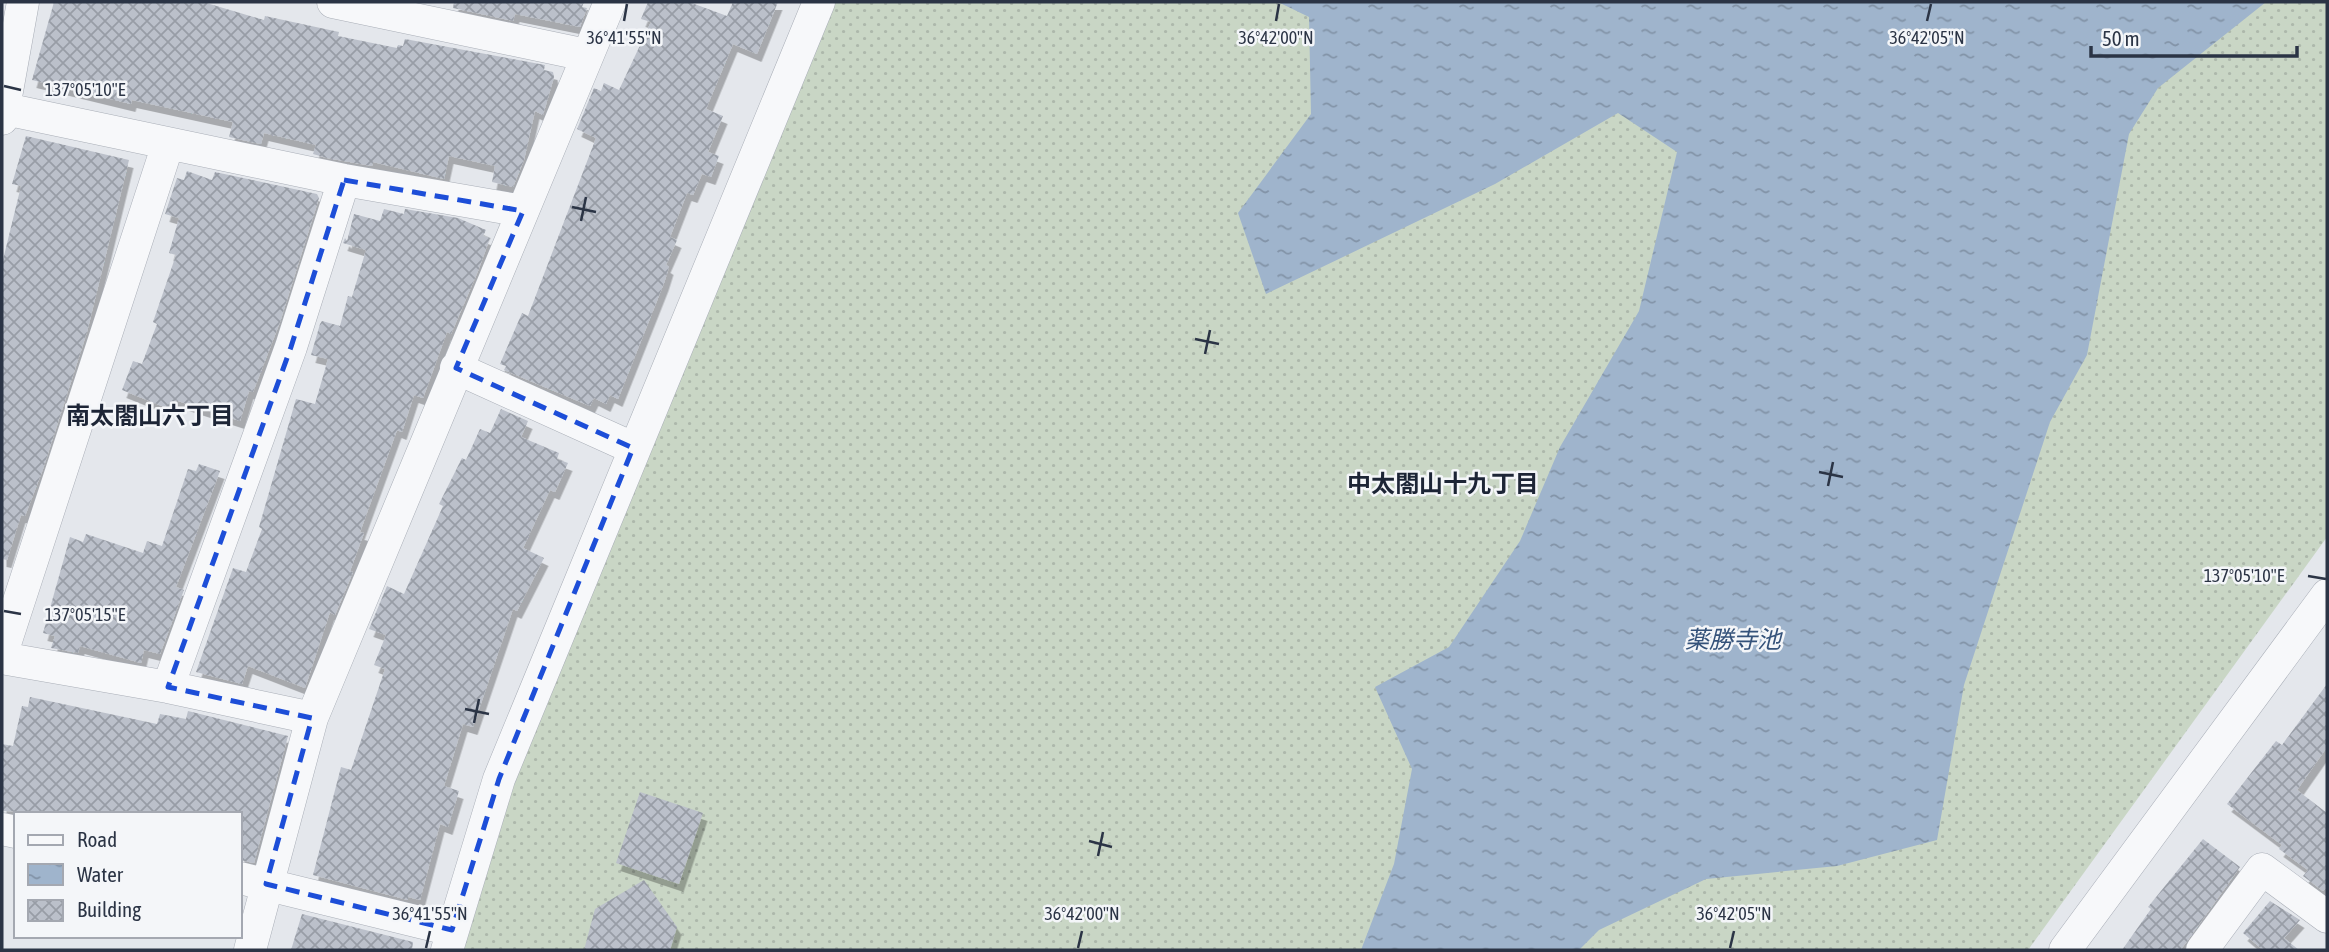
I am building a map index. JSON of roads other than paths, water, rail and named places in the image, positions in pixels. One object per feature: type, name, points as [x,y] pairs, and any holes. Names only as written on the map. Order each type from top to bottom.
[{"type":"street","points":[[23,2],[3,114],[344,180],[523,211]]},
{"type":"street","points":[[333,2],[586,55]]},
{"type":"street","points":[[250,950],[253,881],[312,718],[610,2]]},
{"type":"street","points":[[253,881],[450,940],[499,779],[633,448],[819,2]]},
{"type":"street","points":[[168,144],[2,655],[312,718]]},
{"type":"street","points":[[168,687],[291,347],[344,180]]},
{"type":"street","points":[[456,368],[633,448]]},
{"type":"street","points":[[2065,950],[2327,595]]},
{"type":"street","points":[[2202,950],[2262,870],[2327,916]]},
{"type":"water","name":"薬勝寺池","points":[[1278,2],[2266,2],[2158,88],[2129,134],[2087,355],[2050,422],[1964,685],[1937,840],[1837,866],[1706,879],[1599,930],[1579,950],[1361,950],[1394,864],[1412,769],[1375,687],[1449,647],[1520,541],[1560,447],[1639,311],[1677,152],[1618,113],[1495,184],[1266,294],[1238,213],[1311,114],[1309,17]]},
{"type":"district","name":"南太閤山六丁目","points":[[150,416]]},
{"type":"district","name":"中太閤山十九丁目","points":[[1443,484]]}]
